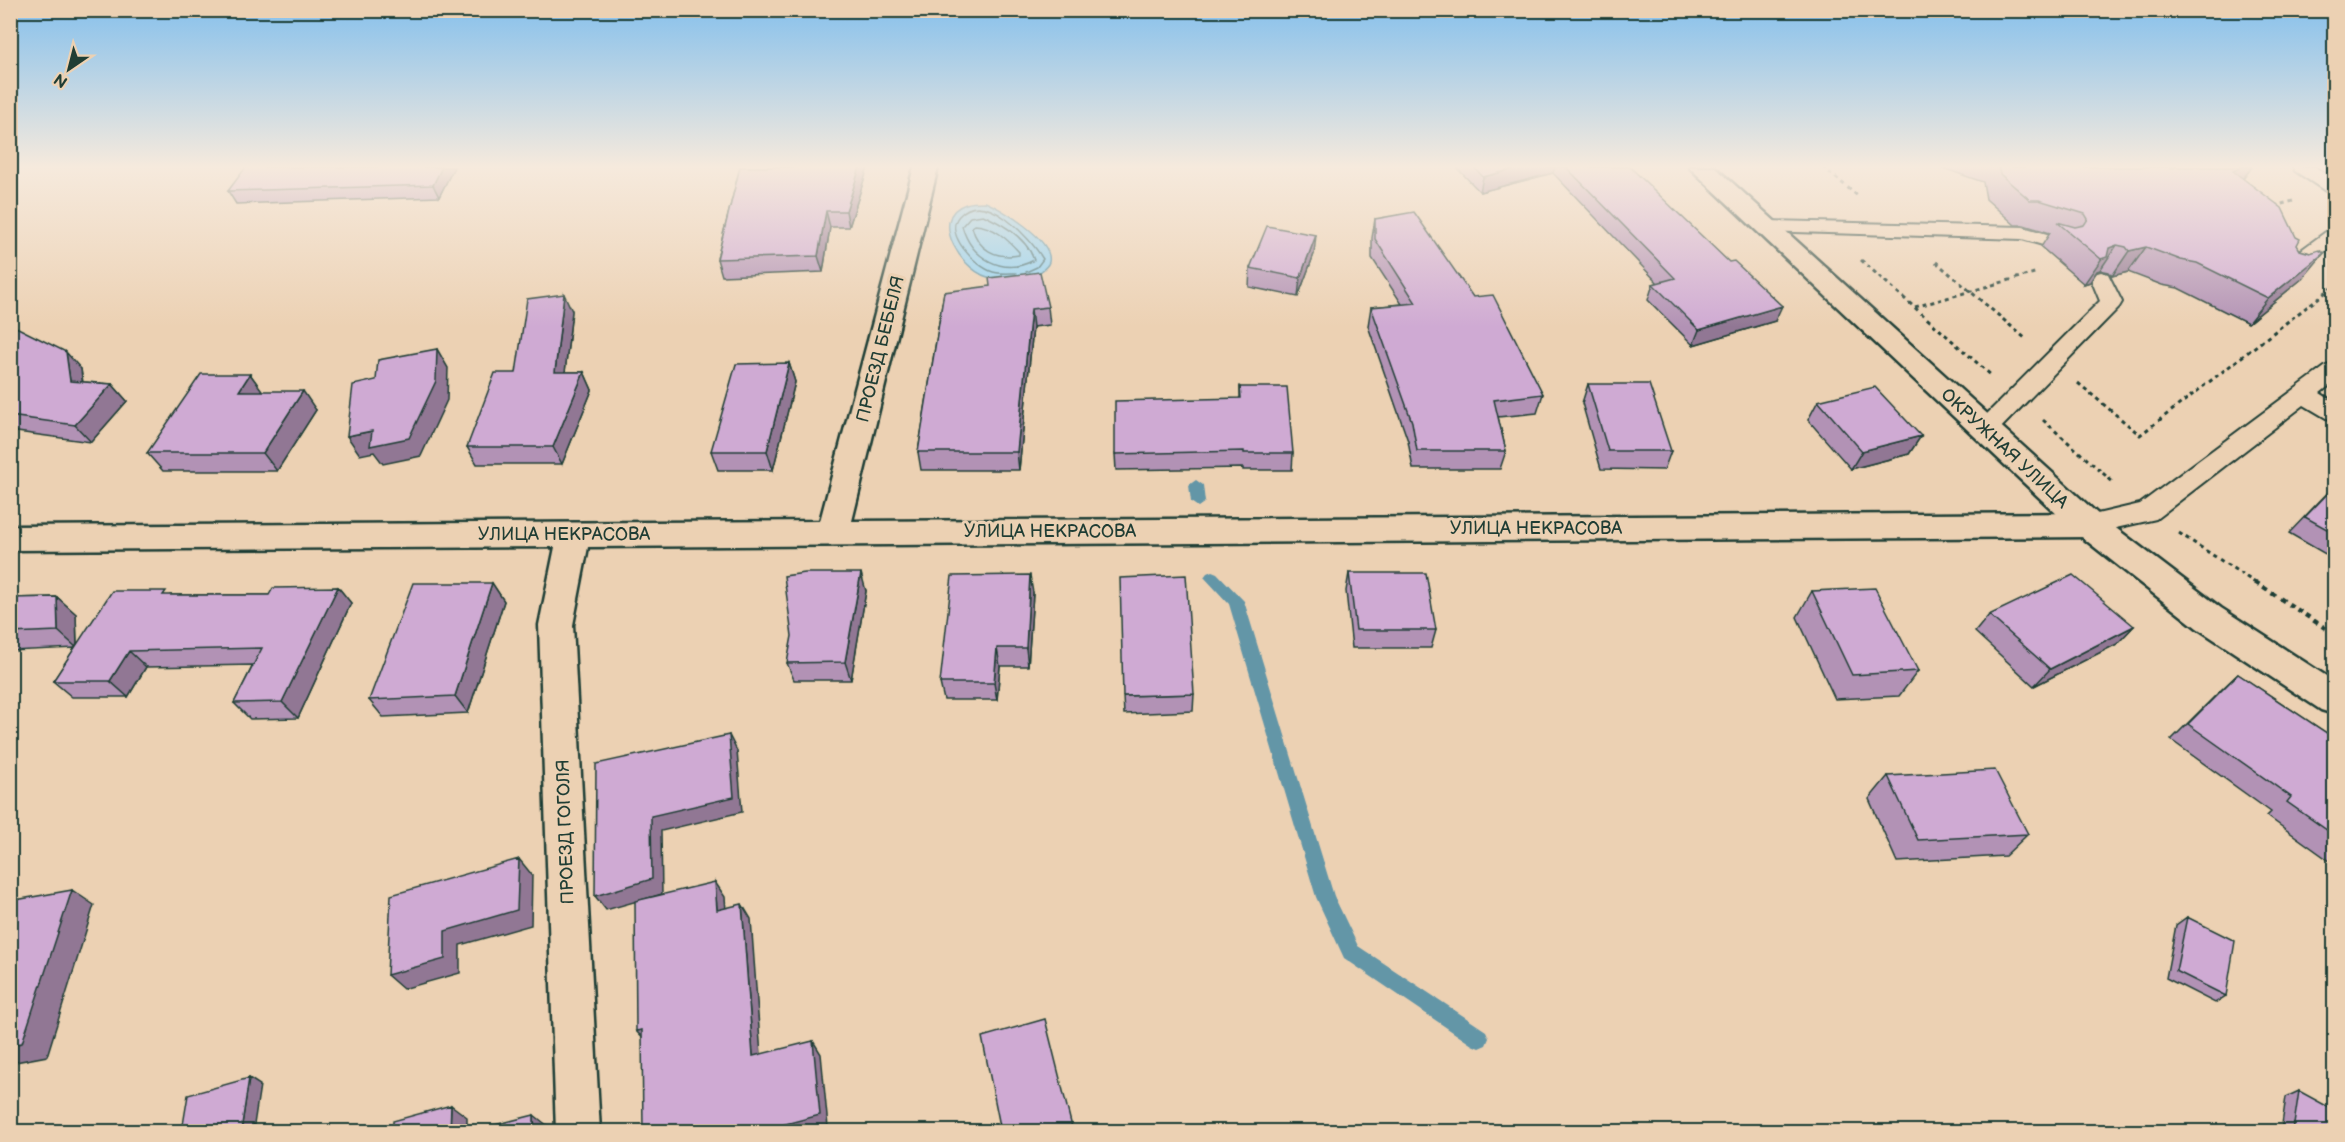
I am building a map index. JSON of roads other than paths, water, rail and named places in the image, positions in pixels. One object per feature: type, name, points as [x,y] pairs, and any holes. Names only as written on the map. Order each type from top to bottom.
[{"type":"street","name":"ПРОЕЗД БЕБЕЛЯ","points":[[833,532],[912,220]]},
{"type":"street","name":"ОКРУЖНАЯ УЛИЦА","points":[[1759,220],[2089,525],[2210,618],[2334,699]]},
{"type":"street","name":"УЛИЦА НЕКРАСОВА","points":[[10,538],[2089,525]]},
{"type":"street","name":"ПРОЕЗД ГОГОЛЯ","points":[[574,534],[556,625],[578,1131]]},
{"type":"lane","points":[[1766,227],[2023,234],[2060,244]]},
{"type":"lane","points":[[2289,269],[2334,235]]},
{"type":"lane","points":[[1985,430],[2111,302],[2101,279]]},
{"type":"lane","points":[[2089,525],[2147,512],[2334,371]]},
{"type":"lane","points":[[2303,394],[2334,412]]},
{"type":"water","points":[[1017,220],[1043,244],[1048,253],[1048,265],[1040,272],[1011,277],[993,278],[982,275],[961,257],[949,233],[949,221]]},
{"type":"waterway","points":[[1196,485],[1198,502]]},
{"type":"waterway","points":[[1212,577],[1236,601],[1325,897],[1351,952],[1479,1038]]}]
